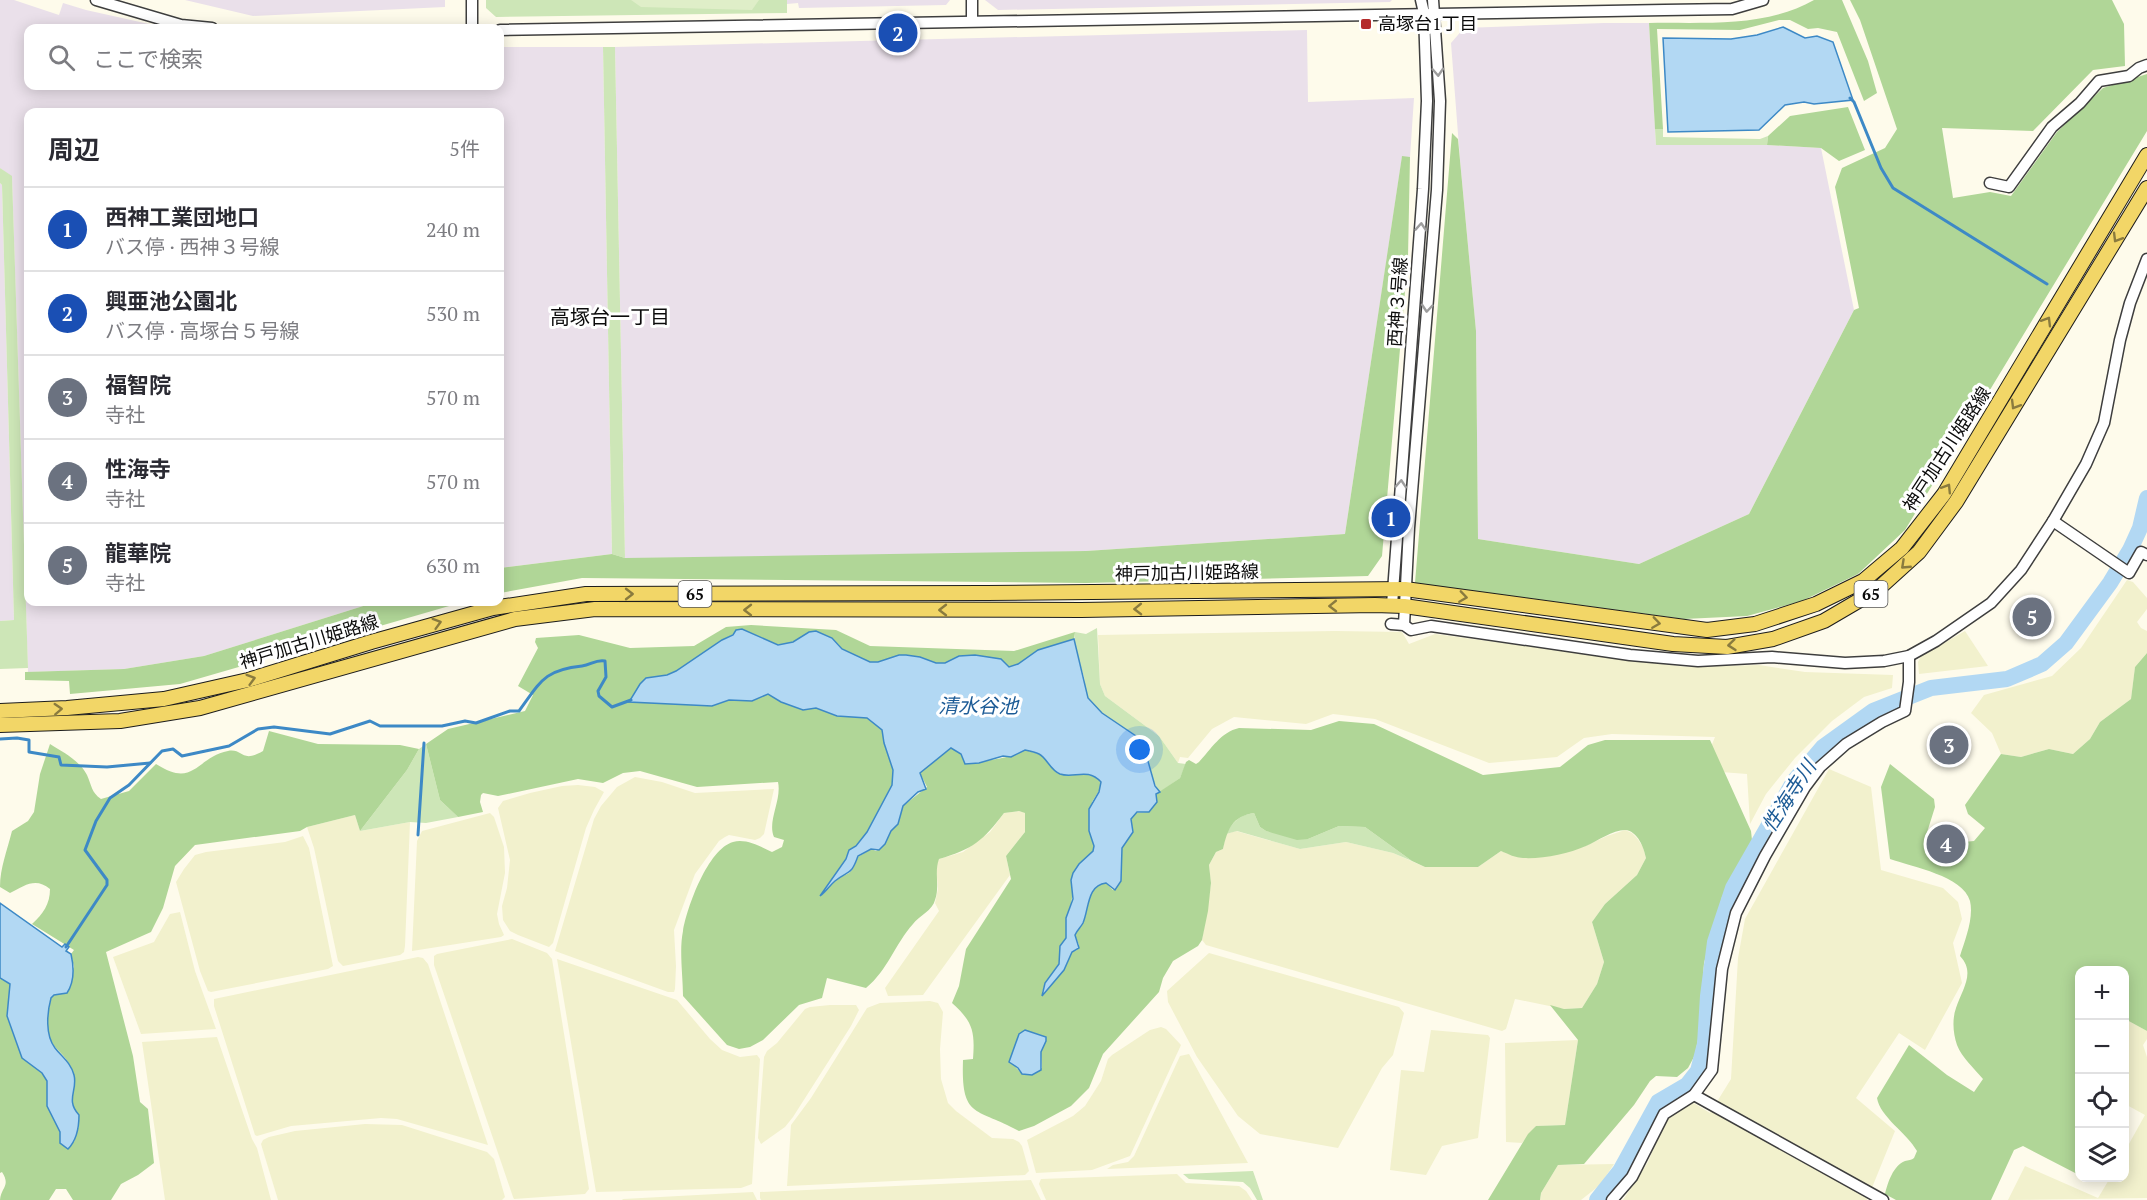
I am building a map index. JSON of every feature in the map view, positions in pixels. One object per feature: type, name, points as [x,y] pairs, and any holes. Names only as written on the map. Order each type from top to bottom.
[{"type":"main road","name":"神戸加古川姫路線","points":[[0,711],[67,708],[164,699],[248,680],[493,608],[586,594],[1399,589],[1707,630],[1755,624],[1815,604],[1863,581],[1902,548],[1944,494],[2147,155]]},
{"type":"main road","name":"神戸加古川姫路線","points":[[0,725],[120,720],[200,708],[515,619],[595,609],[1081,610],[1398,606],[1673,644],[1728,647],[1773,639],[1824,621],[1877,590],[1919,552],[1950,511],[2147,188]]},
{"type":"street","points":[[96,0],[178,24]]},
{"type":"street","points":[[472,0],[472,24]]},
{"type":"street","points":[[972,0],[972,21]]},
{"type":"street","name":"西神３号線","points":[[1421,0],[1429,13]]},
{"type":"street","name":"西神３号線","points":[[1404,625],[1398,606],[1399,589],[1437,190],[1440,101],[1429,13],[1433,0]]},
{"type":"street","points":[[504,30],[1732,9],[1763,0]]},
{"type":"street","points":[[1990,183],[2009,187],[2052,127],[2080,103],[2099,81],[2129,76],[2147,65]]},
{"type":"street","points":[[1392,624],[1404,625],[1411,630],[1431,626],[1630,655],[1698,661],[1772,657],[1845,663],[1884,661],[1909,656],[1936,641],[1991,603],[2020,570],[2052,521],[2086,464],[2104,423],[2120,340],[2130,303],[2145,273],[2147,259]]},
{"type":"street","points":[[2052,521],[2129,573],[2141,552],[2147,555]]},
{"type":"street","points":[[1612,1200],[1632,1177],[1664,1114],[1694,1095],[1712,1070],[1722,969],[1736,913],[1765,856],[1805,787],[1820,767],[1846,744],[1905,711],[1909,682],[1909,656]]},
{"type":"street","points":[[1694,1095],[1883,1200]]},
{"type":"shaded area","points":[[0,0],[14,0],[59,15],[63,3],[149,24],[24,24],[24,90],[504,90],[504,47],[603,47],[612,554],[504,568],[504,108],[24,108],[24,548],[12,177],[0,168]]},
{"type":"shaded area","points":[[185,0],[445,0],[445,7],[253,16]]},
{"type":"shaded area","points":[[787,0],[950,0],[946,5],[799,8],[798,3],[787,4]]},
{"type":"shaded area","points":[[985,0],[1392,0],[1390,2],[998,10]]},
{"type":"shaded area","points":[[1649,23],[1656,145],[1767,145],[1821,148],[1854,310],[1749,514],[1639,564],[1478,539],[1476,331],[1451,43],[1464,28]]},
{"type":"shaded area","points":[[1307,30],[1308,102],[1414,98],[1410,157],[1402,157],[1345,534],[1086,551],[883,557],[625,558],[615,47]]},
{"type":"shaded area","points":[[0,183],[2,185],[14,620],[0,621]]},
{"type":"shaded area","points":[[26,606],[363,606],[204,656],[124,669],[28,672]]},
{"type":"green space","points":[[486,0],[787,0],[787,13],[496,17],[486,8]]},
{"type":"green space","points":[[631,0],[759,0],[752,10],[641,7]]},
{"type":"green space","points":[[1814,0],[1842,0],[1868,61],[1877,93],[1864,101],[1837,32],[1818,28],[1808,29],[1790,20],[1779,20],[1740,30],[1657,29],[1663,129],[1655,129],[1649,23],[1734,22],[1775,15]]},
{"type":"green space","points":[[1850,0],[2112,0],[2124,24],[2125,66],[2093,70],[2033,131],[1942,128],[1953,198],[1990,192],[2011,196],[2057,132],[2103,88],[2147,74],[2147,131],[1905,530],[1858,574],[1802,601],[1747,616],[1684,619],[1415,583],[1452,133],[1458,139],[1476,331],[1478,539],[1639,564],[1749,514],[1854,310],[1859,308],[1835,187],[1842,168],[1885,148],[1897,129],[1860,20]]},
{"type":"green space","points":[[603,47],[615,47],[625,558],[612,554]]},
{"type":"green space","points":[[1848,107],[1865,150],[1839,161],[1821,148],[1767,145],[1768,136],[1790,116]]},
{"type":"green space","points":[[1655,129],[1663,129],[1663,137],[1760,139],[1768,136],[1767,145],[1656,145]]},
{"type":"green space","points":[[1402,156],[1410,157],[1408,257],[1382,556],[1368,576],[1086,583],[582,578],[504,592],[504,568],[612,554],[625,558],[1086,551],[1345,534]]},
{"type":"green space","points":[[0,168],[12,176],[24,606],[26,606],[28,668],[0,669],[0,621],[14,620],[2,185]]},
{"type":"green space","points":[[2127,580],[2133,582],[2147,598],[2147,609],[2137,622],[2147,631],[2147,653],[2135,667],[2131,699],[2100,722],[2090,739],[2073,754],[2049,749],[2021,757],[2001,754],[1992,733],[1971,713],[1984,695],[2052,676],[2081,648]]},
{"type":"green space","points":[[363,606],[449,606],[180,684],[70,694],[69,681],[25,680],[25,672],[124,669],[204,656]]},
{"type":"green space","points":[[751,625],[836,630],[870,646],[1014,651],[1075,632],[1074,639],[1038,650],[1018,664],[1009,667],[975,655],[959,656],[945,663],[936,663],[906,655],[870,662],[842,649],[838,644],[809,632],[790,643],[775,644],[742,630],[722,640],[676,671],[667,675],[646,678],[629,702],[712,706],[729,700],[752,701],[768,694],[781,702],[803,710],[816,708],[837,716],[867,718],[882,730],[893,770],[892,785],[867,832],[856,846],[849,850],[846,859],[821,895],[836,880],[850,872],[858,857],[871,849],[876,851],[885,844],[891,831],[898,824],[903,806],[927,787],[920,773],[951,748],[961,754],[965,764],[1015,755],[1025,750],[1042,755],[1057,773],[1064,775],[1082,773],[1098,778],[1102,786],[1092,802],[1089,827],[1094,846],[1093,851],[1073,892],[1066,919],[1066,938],[1059,952],[1059,964],[1045,983],[1042,993],[1064,970],[1072,952],[1077,950],[1079,945],[1075,935],[1083,923],[1095,888],[1106,883],[1113,890],[1121,878],[1122,848],[1133,832],[1131,819],[1134,813],[1149,812],[1157,802],[1156,794],[1180,778],[1186,762],[1189,760],[1196,764],[1199,762],[1217,742],[1233,730],[1239,728],[1311,730],[1339,721],[1374,724],[1483,775],[1560,767],[1588,745],[1605,740],[1710,740],[1751,831],[1752,840],[1722,897],[1704,963],[1699,1034],[1695,1055],[1688,1068],[1677,1077],[1656,1076],[1650,1081],[1634,1105],[1584,1164],[1558,1165],[1541,1193],[1540,1200],[1488,1200],[1528,1134],[1536,1126],[1565,1125],[1578,1040],[1550,1005],[1564,1009],[1582,1008],[1597,984],[1604,962],[1592,922],[1605,904],[1637,875],[1646,858],[1640,841],[1630,831],[1620,830],[1579,849],[1555,855],[1520,858],[1501,851],[1478,867],[1425,867],[1412,861],[1365,827],[1339,826],[1308,839],[1297,840],[1266,831],[1260,827],[1254,813],[1241,817],[1232,825],[1223,849],[1216,852],[1209,865],[1211,883],[1208,911],[1202,940],[1198,946],[1173,961],[1163,978],[1159,992],[1103,1054],[1089,1088],[1071,1106],[1034,1126],[1019,1131],[981,1114],[968,1102],[963,1079],[963,1060],[973,1059],[973,1034],[964,1016],[952,1003],[959,986],[966,949],[1011,879],[1006,856],[1025,832],[1025,813],[1019,811],[1004,813],[990,831],[976,843],[961,852],[939,859],[934,904],[907,932],[880,973],[866,988],[827,978],[822,998],[799,1005],[763,1040],[750,1047],[739,1049],[727,1045],[683,996],[681,955],[683,931],[700,880],[715,855],[724,847],[733,842],[743,841],[772,852],[782,847],[784,840],[774,837],[772,831],[779,789],[778,782],[697,787],[640,771],[623,773],[603,783],[578,779],[498,796],[483,793],[480,802],[483,812],[458,817],[440,800],[426,744],[448,729],[525,711],[533,695],[518,686],[538,648],[536,638],[579,635],[630,648],[694,646],[726,627]],"holes":[[[1025,1030],[1046,1037],[1041,1052],[1042,1068],[1020,1072],[1014,1065]]]},
{"type":"green space","points":[[1097,628],[1100,684],[1105,696],[1159,736],[1178,763],[1186,764],[1180,778],[1160,792],[1153,779],[1142,744],[1128,731],[1102,714],[1089,700],[1085,691],[1084,677],[1076,649],[1075,632],[1086,634]]},
{"type":"green space","points":[[1965,631],[1988,666],[1919,674],[1918,662],[1921,656]]},
{"type":"green space","points":[[1402,632],[1409,644],[1435,634],[1686,667],[1759,665],[1805,672],[1893,675],[1892,688],[1864,697],[1832,721],[1795,758],[1766,794],[1750,824],[1747,774],[1721,772],[1708,754],[1715,737],[1612,734],[1584,738],[1557,757],[1489,763],[1375,719],[1333,714],[1306,724],[1234,717],[1212,729],[1188,758],[1180,757],[1178,763],[1159,736],[1105,696],[1100,684],[1098,635]]},
{"type":"green space","points":[[2147,653],[2147,1031],[2129,1021],[2129,966],[2075,966],[2075,1173],[2023,1146],[2014,1150],[1991,1200],[1896,1200],[1885,1194],[1889,1180],[1894,1170],[1901,1163],[1913,1159],[1917,1151],[1883,1112],[1877,1098],[1909,1045],[1947,1075],[1974,1092],[1983,1079],[1959,1050],[1954,1026],[1955,1012],[1967,975],[1965,962],[1960,956],[1970,922],[1970,901],[1958,885],[1948,879],[1890,859],[1881,787],[1890,764],[1934,799],[1935,807],[1924,842],[1925,849],[1947,864],[1964,842],[1974,841],[1985,828],[1968,814],[1965,805],[2001,754],[2021,757],[2049,749],[2073,754],[2090,739],[2100,722],[2131,699],[2135,667]]},
{"type":"green space","points":[[269,731],[318,744],[400,745],[419,749],[407,770],[360,831],[355,815],[307,827],[300,831],[195,845],[175,866],[163,908],[151,932],[106,952],[133,1056],[140,1102],[148,1109],[154,1163],[121,1184],[111,1200],[73,1200],[66,1189],[56,1189],[49,1200],[0,1200],[6,1180],[2,1172],[0,1173],[0,978],[11,984],[7,1016],[22,1058],[42,1073],[47,1081],[47,1106],[60,1132],[60,1143],[74,1142],[79,1125],[79,1115],[72,1101],[74,1085],[71,1068],[66,1058],[50,1039],[47,1027],[51,998],[59,995],[74,967],[71,954],[74,950],[32,924],[45,908],[50,889],[40,883],[30,883],[10,893],[0,887],[2,866],[12,831],[28,821],[34,812],[40,774],[50,744],[80,765],[93,791],[101,799],[129,791],[156,764],[179,773],[195,769],[217,754],[228,751],[246,756],[256,755],[263,751]]},
{"type":"green space","points":[[426,744],[440,800],[458,817],[426,823],[410,822],[360,831],[407,770],[419,749]]},
{"type":"green space","points":[[1829,769],[1871,787],[1881,870],[1943,888],[1958,902],[1962,919],[1953,943],[1962,983],[1925,1050],[1899,1033],[1856,1098],[1895,1131],[1867,1200],[1623,1200],[1648,1162],[1665,1119],[1692,1102],[1710,1113],[1731,1079],[1738,958],[1745,919]]},
{"type":"green space","points":[[635,777],[662,782],[695,793],[774,789],[764,834],[755,840],[729,835],[725,837],[719,841],[695,874],[674,930],[676,966],[674,992],[668,992],[555,951],[594,819],[601,806],[617,787]]},
{"type":"green space","points":[[578,785],[595,787],[604,792],[586,828],[553,943],[549,947],[510,931],[503,920],[502,906],[507,888],[510,860],[498,808],[503,801],[530,793]]},
{"type":"green space","points":[[1019,811],[1026,813],[1025,832],[1006,856],[1010,875],[923,995],[888,996],[885,988],[939,911],[935,903],[938,889],[936,866],[939,859],[963,852],[990,832],[1004,813]]},
{"type":"green space","points":[[490,813],[494,817],[504,847],[505,873],[497,914],[504,935],[412,951],[417,841],[422,831]]},
{"type":"green space","points":[[1254,813],[1260,827],[1266,831],[1308,839],[1339,826],[1365,827],[1412,861],[1393,853],[1346,842],[1300,849],[1237,831],[1226,834],[1237,819]]},
{"type":"green space","points":[[355,815],[360,831],[410,822],[405,946],[404,952],[400,955],[343,966],[338,961],[314,848],[307,827]]},
{"type":"green space","points":[[1625,830],[1637,838],[1646,858],[1637,875],[1605,904],[1592,922],[1604,962],[1597,984],[1582,1008],[1564,1009],[1515,999],[1506,1029],[1502,1031],[1206,945],[1202,940],[1211,884],[1209,865],[1216,852],[1223,849],[1226,834],[1236,831],[1300,849],[1346,842],[1393,853],[1425,867],[1478,867],[1501,851],[1521,858],[1583,847]]},
{"type":"green space","points":[[303,836],[309,848],[333,966],[328,969],[208,991],[200,971],[176,882],[195,855],[285,842]]},
{"type":"green space","points":[[180,912],[195,971],[216,1029],[141,1034],[113,957],[154,942],[170,914]]},
{"type":"green space","points":[[512,939],[547,953],[552,959],[589,1189],[585,1194],[514,1199],[434,965],[434,956],[437,954]]},
{"type":"green space","points":[[1209,953],[1399,1007],[1404,1013],[1393,1055],[1382,1068],[1338,1148],[1260,1134],[1238,1116],[1197,1057],[1168,1002],[1167,991]]},
{"type":"green space","points":[[418,957],[423,958],[428,964],[488,1145],[397,1119],[381,1118],[291,1126],[255,1135],[214,1006],[214,999]]},
{"type":"green space","points":[[557,959],[677,1000],[722,1050],[740,1057],[757,1055],[760,1059],[752,1184],[741,1188],[596,1192]]},
{"type":"green space","points":[[930,1001],[938,1003],[943,1012],[940,1049],[941,1079],[948,1103],[992,1138],[1013,1139],[1019,1142],[1029,1171],[1025,1175],[787,1186],[791,1125],[811,1098],[867,1008],[880,1003]]},
{"type":"green space","points":[[830,1005],[856,1005],[859,1010],[793,1117],[785,1127],[761,1144],[758,1138],[764,1057],[805,1009]]},
{"type":"green space","points":[[2129,1021],[2147,1031],[2147,1039],[2143,1045],[2147,1057],[2147,1198],[2008,1200],[2025,1166],[2098,1198],[2108,1182],[2129,1182],[2129,1144],[2145,1115],[2129,1106]]},
{"type":"green space","points":[[1161,1027],[1166,1029],[1181,1045],[1130,1156],[1092,1170],[1036,1173],[1027,1140],[1073,1116],[1085,1106],[1101,1081],[1108,1059],[1150,1030]]},
{"type":"green space","points":[[1431,1030],[1488,1035],[1490,1038],[1478,1138],[1442,1146],[1426,1175],[1390,1170],[1401,1070],[1424,1072]]},
{"type":"green space","points":[[217,1037],[257,1148],[271,1200],[165,1200],[142,1042]]},
{"type":"green space","points":[[1578,1040],[1565,1125],[1536,1126],[1522,1143],[1506,1142],[1505,1043]]},
{"type":"green space","points":[[1189,1054],[1248,1163],[1107,1169],[1113,1165],[1128,1162],[1134,1156],[1180,1056]]},
{"type":"green space","points":[[365,1124],[402,1125],[487,1152],[494,1159],[505,1197],[502,1200],[278,1200],[261,1144],[263,1140],[295,1131]]},
{"type":"green space","points":[[1614,1164],[1600,1185],[1581,1200],[1540,1200],[1541,1193],[1558,1165]]},
{"type":"green space","points":[[1253,1171],[1263,1200],[1257,1200],[1250,1188],[1243,1182],[1189,1179],[1183,1174]]},
{"type":"green space","points":[[1177,1174],[1186,1183],[1239,1186],[1252,1200],[1046,1200],[1039,1184],[1041,1179]]},
{"type":"green space","points":[[1031,1180],[1041,1200],[761,1200],[760,1198],[760,1192]]},
{"type":"green space","points":[[753,1192],[757,1200],[622,1200],[623,1199]]},
{"type":"water","points":[[1783,27],[1805,38],[1817,36],[1833,42],[1853,100],[1785,105],[1759,130],[1668,132],[1663,38],[1731,39],[1757,35]]},
{"type":"water","name":"清水谷池","points":[[742,629],[778,645],[793,642],[809,632],[816,631],[832,638],[842,649],[870,662],[906,655],[936,663],[945,663],[959,656],[975,655],[1001,659],[1009,667],[1018,664],[1038,650],[1074,639],[1088,698],[1102,713],[1136,736],[1144,747],[1155,786],[1160,792],[1156,794],[1157,802],[1149,812],[1137,812],[1131,819],[1133,832],[1122,848],[1121,881],[1115,890],[1106,883],[1095,888],[1083,923],[1075,935],[1079,948],[1072,952],[1064,970],[1042,996],[1045,983],[1059,964],[1060,946],[1066,938],[1066,918],[1073,899],[1071,880],[1073,873],[1093,851],[1094,846],[1089,831],[1089,809],[1099,792],[1101,782],[1086,774],[1060,774],[1042,756],[1031,751],[1025,750],[1011,757],[1003,756],[979,763],[965,764],[961,754],[951,748],[920,773],[926,789],[918,792],[903,806],[898,824],[891,831],[885,844],[879,850],[871,849],[858,856],[851,870],[835,881],[820,896],[846,859],[849,850],[856,846],[867,832],[892,785],[893,770],[882,730],[867,718],[837,716],[816,708],[803,710],[781,702],[768,694],[752,701],[729,700],[712,706],[629,702],[646,678],[667,675],[676,671],[733,635],[736,630]]},
{"type":"water","points":[[0,903],[62,947],[65,944],[69,947],[66,951],[71,954],[73,979],[67,993],[54,995],[51,998],[48,1024],[52,1043],[69,1064],[75,1080],[72,1100],[79,1115],[79,1125],[68,1149],[60,1143],[60,1132],[47,1106],[47,1081],[42,1073],[22,1058],[7,1016],[10,984],[0,978]]},
{"type":"water","points":[[1025,1030],[1046,1037],[1041,1052],[1041,1070],[1032,1075],[1022,1074],[1009,1062],[1019,1034]]},
{"type":"waterway","points":[[1850,98],[1854,102],[1881,168],[1893,188],[2047,284]]},
{"type":"waterway","name":"性海寺川","points":[[1597,1200],[1620,1171],[1658,1102],[1687,1085],[1698,1071],[1705,1044],[1715,942],[1733,888],[1794,781],[1823,747],[1873,711],[1931,688],[2007,679],[2042,664],[2066,643],[2110,583],[2140,528],[2147,498]]},
{"type":"waterway","points":[[66,947],[107,885],[107,880],[85,850],[96,821],[110,798],[129,785],[162,751],[173,749],[182,756],[229,746],[258,729],[274,727],[330,734],[370,721],[380,726],[442,726],[465,721],[476,723],[510,711],[519,711],[544,679],[551,674],[599,661],[605,661],[606,677],[598,691],[599,696],[612,707],[631,700]]},
{"type":"waterway","points":[[0,739],[29,740],[29,752],[59,757],[61,765],[107,767],[150,763]]},
{"type":"waterway","points":[[418,835],[424,743]]},
{"type":"place","name":"高塚台1丁目","points":[[1366,24]]},
{"type":"place","name":"興亜池公園北","points":[[898,33]]},
{"type":"place","name":"西神工業団地口","points":[[1391,518]]},
{"type":"place","name":"龍華院","points":[[2032,617]]},
{"type":"place","name":"福智院","points":[[1949,745]]},
{"type":"place","name":"性海寺","points":[[1946,844]]},
{"type":"district","name":"高塚台一丁目","points":[[610,317]]}]
